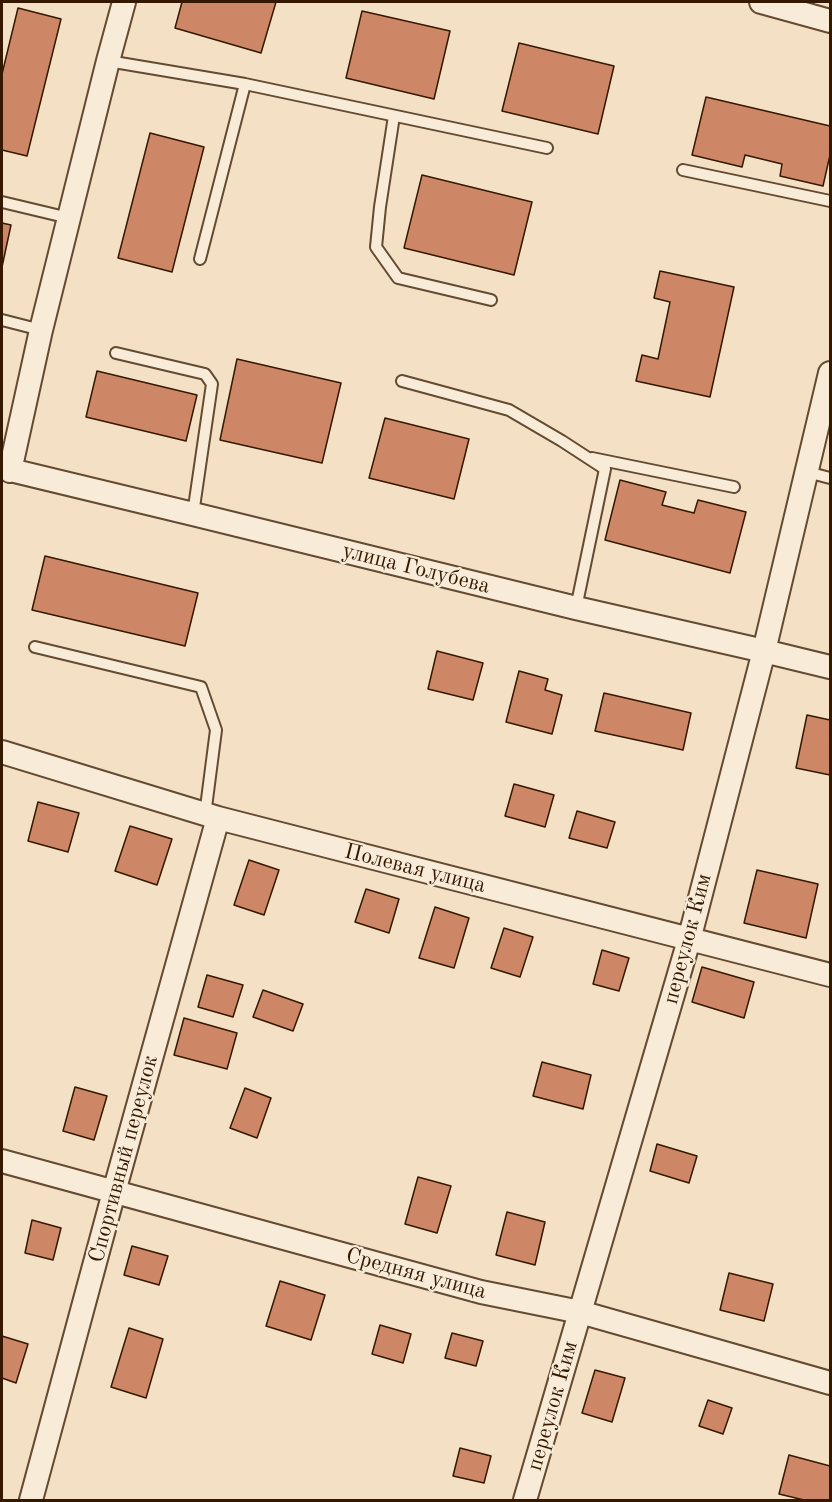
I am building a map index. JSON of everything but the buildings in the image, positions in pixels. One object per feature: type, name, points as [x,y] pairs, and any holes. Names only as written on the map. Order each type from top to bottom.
[{"type":"street","points":[[6,470],[124,2]]},
{"type":"street","points":[[761,2],[831,21]]},
{"type":"street","name":"переулок Ким","points":[[525,1500],[689,940],[764,651],[831,373]]},
{"type":"street","name":"улица Голубева","points":[[6,470],[831,668]]},
{"type":"street","name":"Полевая улица","points":[[2,752],[212,817],[831,975]]},
{"type":"street","name":"Спортивный переулок","points":[[31,1500],[212,817]]},
{"type":"street","name":"Средняя улица","points":[[2,1161],[481,1292],[580,1312],[831,1383]]},
{"type":"lane","points":[[108,61],[245,84],[547,148]]},
{"type":"lane","points":[[200,259],[245,84]]},
{"type":"lane","points":[[394,116],[376,247],[398,278],[491,300]]},
{"type":"lane","points":[[683,170],[831,201]]},
{"type":"lane","points":[[2,202],[69,218]]},
{"type":"lane","points":[[2,320],[41,330]]},
{"type":"lane","points":[[116,353],[205,374],[212,384],[192,514]]},
{"type":"lane","points":[[402,381],[509,410],[605,469],[576,608]]},
{"type":"lane","points":[[586,456],[734,487]]},
{"type":"lane","points":[[807,472],[831,478]]},
{"type":"lane","points":[[35,646],[201,687],[216,730],[212,817]]}]
